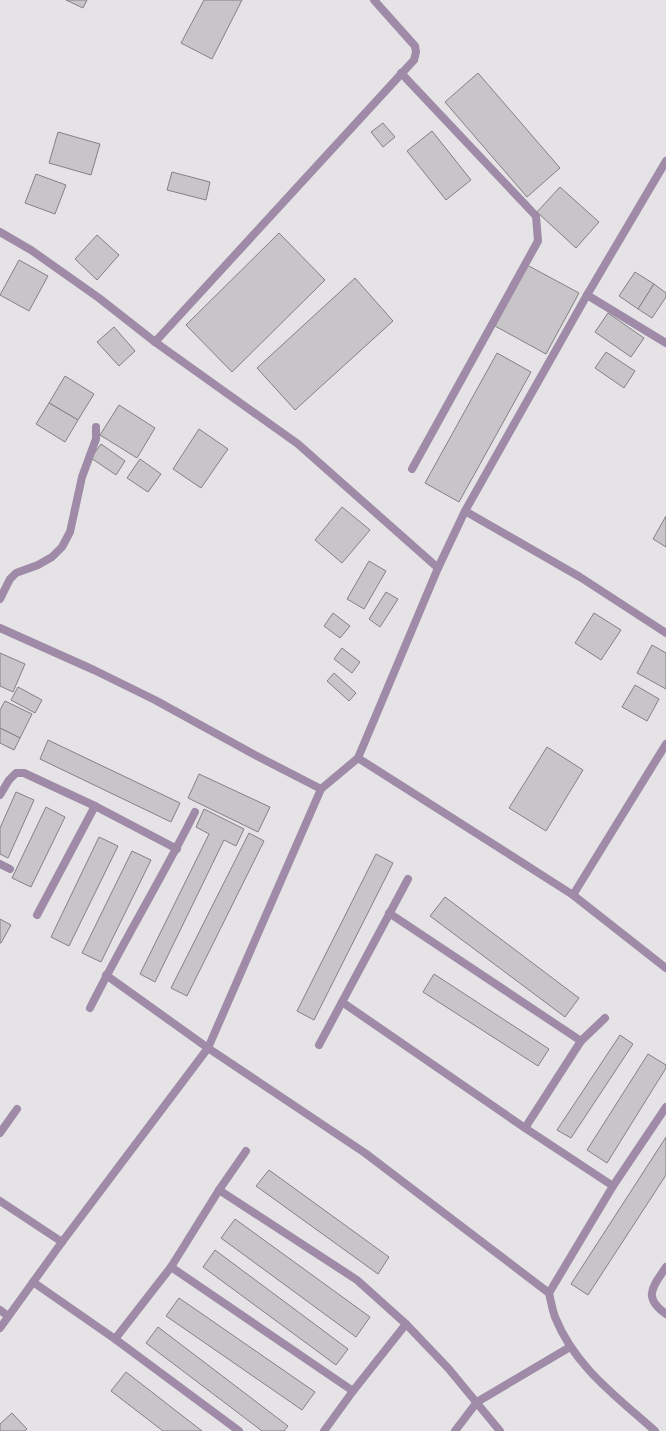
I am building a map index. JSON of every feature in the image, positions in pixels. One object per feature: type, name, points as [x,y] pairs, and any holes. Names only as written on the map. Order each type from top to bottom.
[{"type":"street","points":[[155,342],[414,60],[416,52],[415,46],[374,0]]},
{"type":"street","points":[[401,73],[536,216],[538,241],[412,469]]},
{"type":"street","points":[[0,1328],[32,1282],[208,1048],[321,789],[358,758],[438,568],[465,511],[587,295],[666,161]]},
{"type":"street","points":[[0,232],[31,250],[99,298],[155,342],[298,444],[438,568]]},
{"type":"street","points":[[587,295],[666,343]]},
{"type":"street","points":[[0,599],[10,579],[16,573],[38,565],[52,557],[62,547],[70,532],[82,477],[96,439],[96,427]]},
{"type":"street","points":[[465,511],[580,577],[666,633]]},
{"type":"street","points":[[0,628],[94,670],[155,700],[255,755],[321,789]]},
{"type":"street","points":[[574,895],[666,744]]},
{"type":"street","points":[[358,758],[574,895],[666,968]]},
{"type":"street","points":[[0,796],[9,780],[16,773],[24,774],[95,806],[176,849]]},
{"type":"street","points":[[37,915],[95,806]]},
{"type":"street","points":[[90,1008],[106,975],[195,812]]},
{"type":"street","points":[[0,864],[10,869]]},
{"type":"street","points":[[318,1044],[408,879]]},
{"type":"street","points":[[389,913],[581,1041]]},
{"type":"street","points":[[106,975],[208,1048],[366,1153],[549,1293],[555,1316],[570,1347],[586,1368],[655,1431]]},
{"type":"street","points":[[342,1002],[525,1128],[613,1186]]},
{"type":"street","points":[[525,1128],[581,1041],[605,1018]]},
{"type":"street","points":[[549,1293],[613,1186],[666,1107]]},
{"type":"street","points":[[0,1133],[17,1109]]},
{"type":"street","points":[[115,1339],[171,1267],[219,1190],[246,1151]]},
{"type":"street","points":[[219,1190],[357,1280],[406,1324],[448,1368],[500,1431]]},
{"type":"street","points":[[0,1201],[62,1242]]},
{"type":"street","points":[[171,1267],[352,1391]]},
{"type":"street","points":[[666,1267],[654,1286],[651,1296],[653,1303],[666,1314]]},
{"type":"street","points":[[32,1282],[115,1339],[239,1431]]},
{"type":"street","points":[[0,1310],[8,1316]]},
{"type":"street","points":[[324,1431],[352,1391],[406,1324]]},
{"type":"street","points":[[455,1431],[477,1402],[570,1347]]},
{"type":"building","points":[[66,0],[87,0],[83,8]]},
{"type":"building","points":[[204,0],[242,0],[212,59],[181,43]]},
{"type":"building","points":[[478,73],[560,168],[527,197],[445,102]]},
{"type":"building","points":[[383,123],[395,137],[383,147],[371,132]]},
{"type":"building","points":[[432,131],[471,180],[446,200],[407,151]]},
{"type":"building","points":[[58,132],[100,144],[91,175],[49,163]]},
{"type":"building","points":[[172,172],[210,182],[206,200],[167,190]]},
{"type":"building","points":[[36,174],[66,185],[55,214],[25,203]]},
{"type":"building","points":[[560,187],[599,222],[576,248],[537,212]]},
{"type":"building","points":[[279,233],[325,280],[232,372],[186,325]]},
{"type":"building","points":[[97,235],[119,255],[97,280],[75,259]]},
{"type":"building","points":[[19,260],[48,276],[29,311],[0,295]]},
{"type":"building","points":[[527,265],[579,293],[546,354],[495,326]]},
{"type":"building","points":[[635,272],[654,284],[638,309],[619,296]]},
{"type":"building","points":[[355,278],[393,321],[295,410],[257,368]]},
{"type":"building","points":[[654,284],[666,293],[666,297],[652,318],[638,309]]},
{"type":"building","points":[[608,313],[644,338],[631,357],[595,332]]},
{"type":"building","points":[[114,327],[135,351],[119,366],[97,342]]},
{"type":"building","points":[[606,352],[635,371],[624,388],[595,368]]},
{"type":"building","points":[[497,353],[531,372],[459,502],[425,483]]},
{"type":"building","points":[[65,376],[94,394],[78,420],[49,403]]},
{"type":"building","points":[[49,403],[78,420],[65,442],[36,424]]},
{"type":"building","points":[[119,405],[155,428],[137,458],[100,435]]},
{"type":"building","points":[[199,429],[228,449],[201,488],[173,469]]},
{"type":"building","points":[[101,444],[125,461],[116,475],[91,458]]},
{"type":"building","points":[[140,459],[161,474],[148,492],[127,478]]},
{"type":"building","points":[[342,507],[370,530],[342,563],[315,540]]},
{"type":"building","points":[[666,516],[666,547],[653,539]]},
{"type":"building","points":[[369,561],[386,571],[364,609],[347,599]]},
{"type":"building","points":[[386,592],[398,599],[380,627],[369,619]]},
{"type":"building","points":[[333,613],[350,626],[340,638],[324,626]]},
{"type":"building","points":[[594,613],[621,630],[601,660],[575,643]]},
{"type":"building","points":[[652,645],[666,653],[666,689],[637,673]]},
{"type":"building","points":[[342,648],[360,662],[352,673],[334,659]]},
{"type":"building","points":[[0,653],[25,664],[13,692],[0,686]]},
{"type":"building","points":[[334,673],[356,693],[349,701],[327,681]]},
{"type":"building","points":[[635,685],[659,699],[647,721],[622,707]]},
{"type":"building","points":[[18,687],[42,700],[35,713],[11,700]]},
{"type":"building","points":[[5,701],[32,714],[20,738],[0,728],[0,710]]},
{"type":"building","points":[[0,728],[20,738],[14,750],[0,743]]},
{"type":"building","points":[[48,740],[180,803],[171,822],[40,759]]},
{"type":"building","points":[[547,747],[583,770],[546,831],[509,808]]},
{"type":"building","points":[[199,774],[270,807],[258,832],[188,798]]},
{"type":"building","points":[[16,792],[34,800],[8,858],[0,854],[0,828]]},
{"type":"building","points":[[46,807],[65,817],[31,887],[12,878]]},
{"type":"building","points":[[204,809],[244,829],[236,846],[224,840],[155,982],[140,974],[209,834],[196,827]]},
{"type":"building","points":[[249,833],[264,841],[187,996],[171,988]]},
{"type":"building","points":[[99,837],[118,846],[69,946],[51,937]]},
{"type":"building","points":[[132,851],[151,860],[101,962],[82,953]]},
{"type":"building","points":[[376,854],[393,863],[314,1020],[297,1011]]},
{"type":"building","points":[[445,897],[579,998],[565,1017],[430,916]]},
{"type":"building","points":[[0,919],[11,925],[1,943],[0,943]]},
{"type":"building","points":[[434,974],[549,1049],[538,1066],[423,992]]},
{"type":"building","points":[[620,1035],[633,1044],[571,1138],[557,1130]]},
{"type":"building","points":[[648,1054],[666,1065],[666,1068],[607,1163],[587,1150]]},
{"type":"building","points":[[666,1137],[666,1175],[588,1295],[571,1284]]},
{"type":"building","points":[[269,1170],[389,1257],[378,1274],[256,1186]]},
{"type":"building","points":[[235,1219],[370,1317],[356,1337],[221,1238]]},
{"type":"building","points":[[215,1250],[348,1349],[336,1365],[203,1267]]},
{"type":"building","points":[[179,1298],[315,1392],[302,1410],[166,1316]]},
{"type":"building","points":[[158,1327],[288,1426],[284,1431],[262,1431],[146,1343]]},
{"type":"building","points":[[126,1372],[202,1431],[163,1431],[111,1391]]},
{"type":"building","points":[[12,1413],[27,1429],[25,1431],[0,1431],[0,1424]]}]
